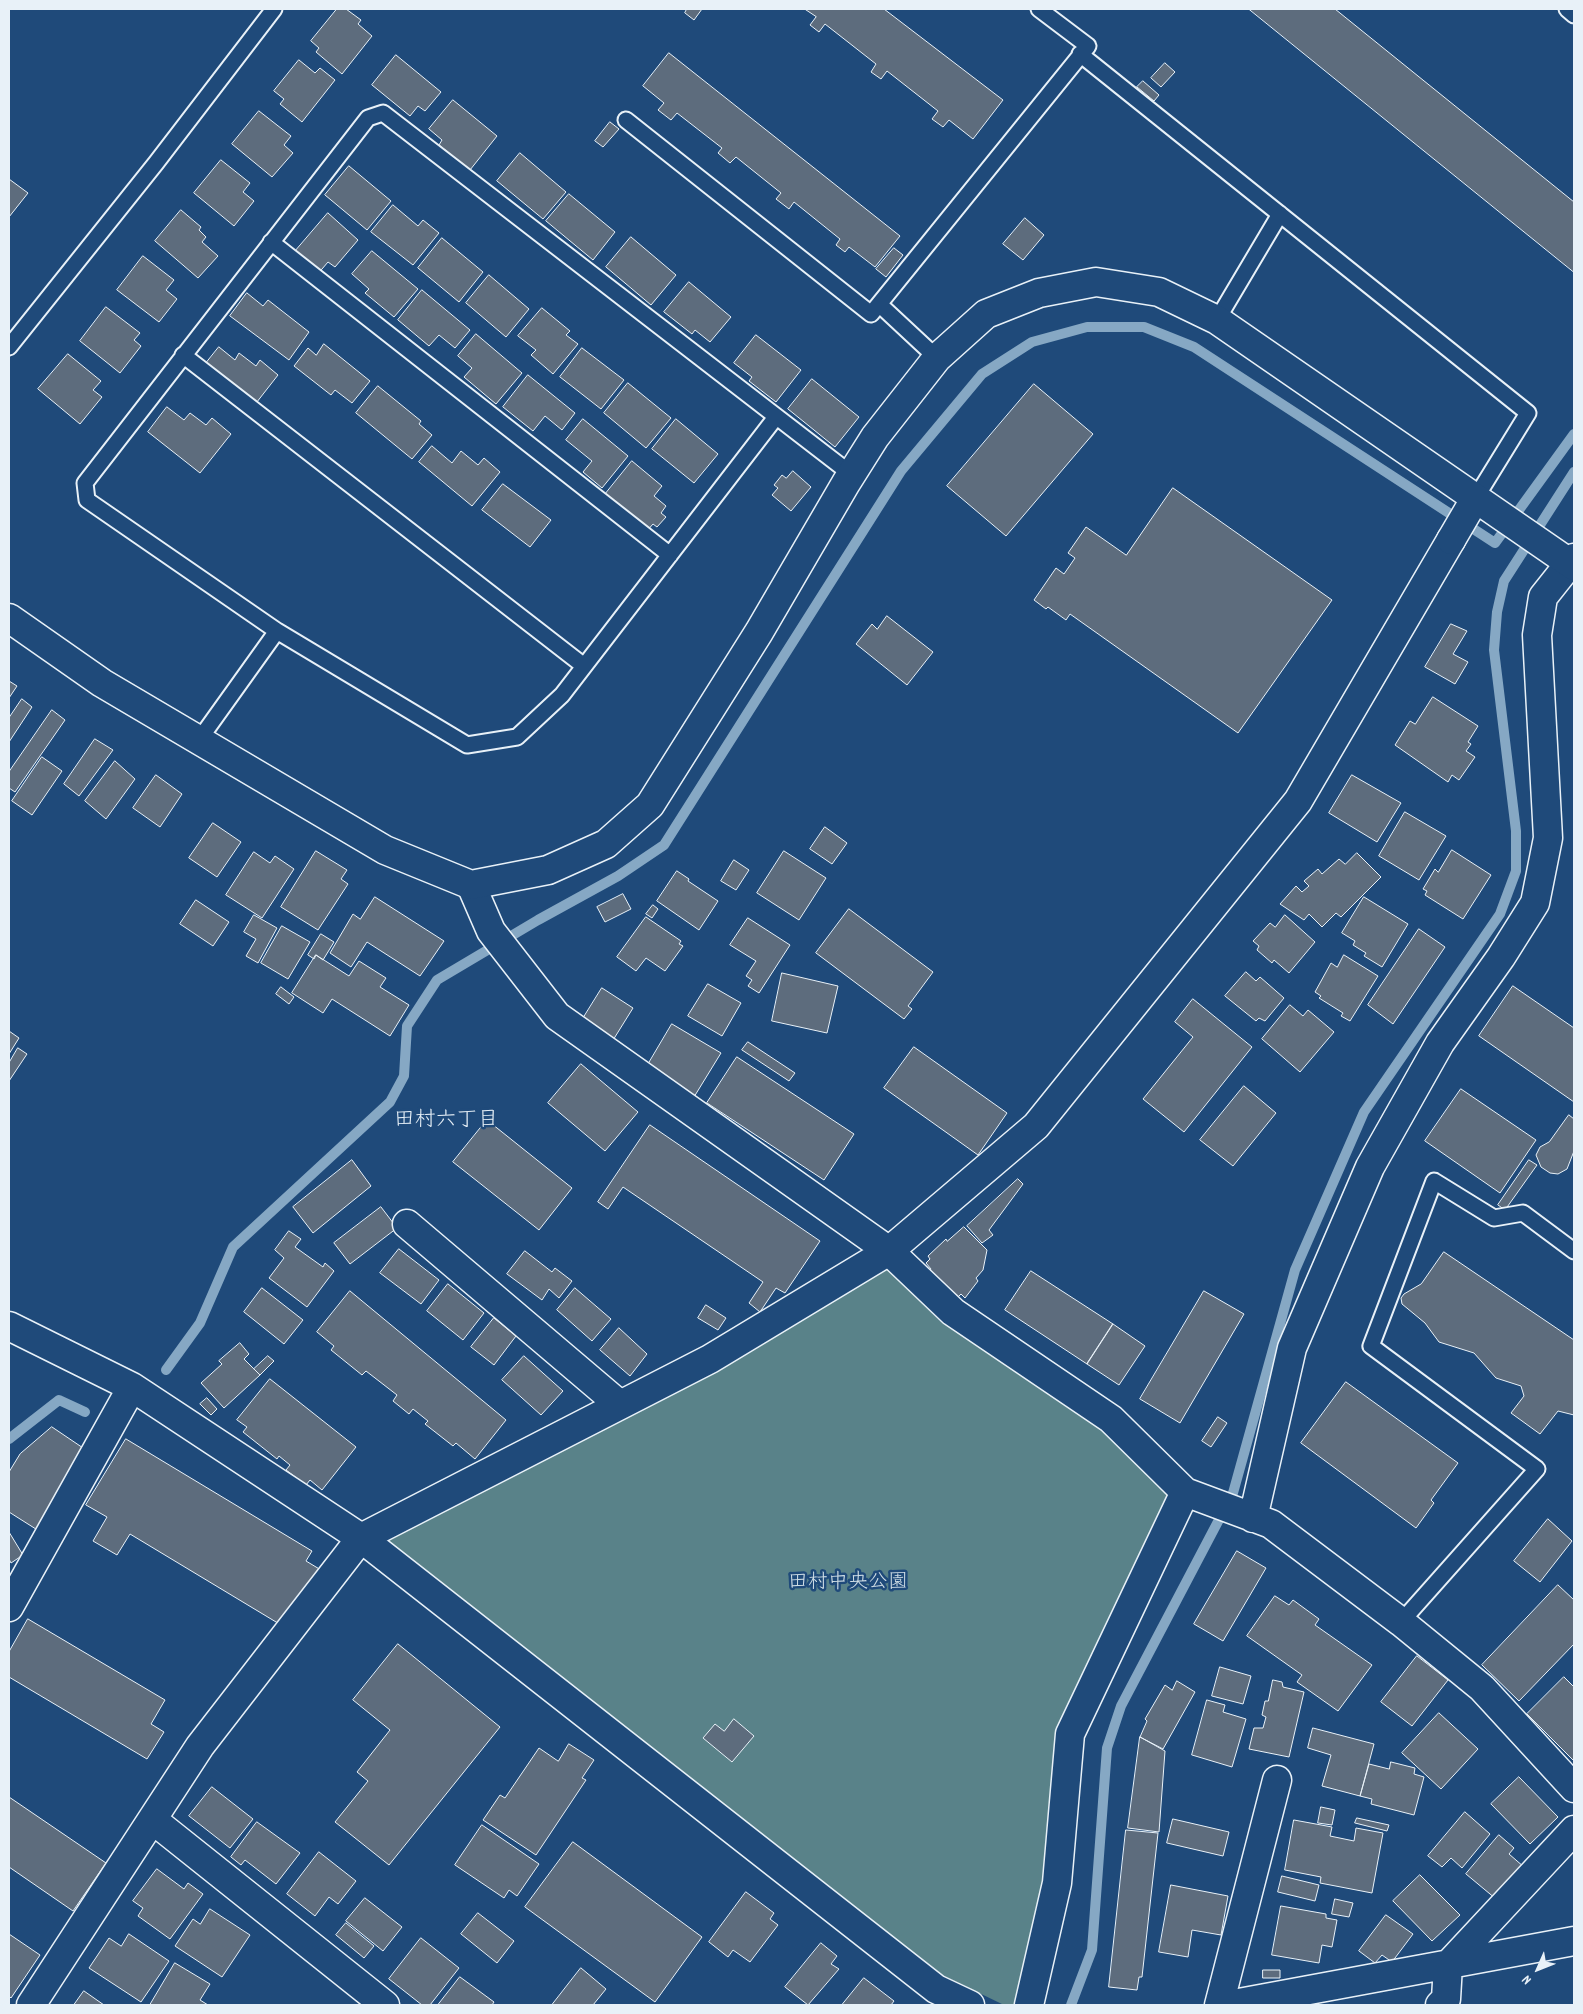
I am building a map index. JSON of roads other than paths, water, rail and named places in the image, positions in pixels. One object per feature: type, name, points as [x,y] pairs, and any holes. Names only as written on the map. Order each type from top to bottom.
[{"type":"street","points":[[9,618],[102,683],[385,850],[471,885],[548,870],[606,844],[650,805],[759,632],[851,474],[875,437],[937,358],[986,314],[1040,292],[1096,282],[1159,292],[1217,320],[1475,499],[1568,560],[1543,596],[1537,635],[1548,838],[1535,903],[1501,957],[1440,1043],[1370,1167],[1292,1348],[1249,1516]]},
{"type":"street","points":[[32,2005],[200,1746],[361,1538],[710,1359],[889,1251],[1036,1126],[1298,801],[1475,499]]},
{"type":"street","points":[[471,885],[491,930],[557,1016],[889,1251],[953,1312],[1111,1419],[1194,1495],[1271,1524],[1401,1622],[1482,1688],[1574,1788]]},
{"type":"street","points":[[407,1224],[620,1405]]},
{"type":"street","points":[[9,1326],[132,1387],[361,1538],[936,1989],[970,2005]]},
{"type":"street","points":[[9,1607],[132,1387]]},
{"type":"street","points":[[1029,2005],[1057,1883],[1070,1734],[1194,1495]]},
{"type":"street","points":[[1219,2005],[1277,1780]]},
{"type":"street","points":[[153,1820],[385,2005]]},
{"type":"street","points":[[1440,2005],[1446,1999],[1448,1965],[1574,1830]]},
{"type":"street","points":[[1228,2005],[1333,1996],[1448,1965],[1574,1942]]},
{"type":"lane","points":[[9,347],[156,163],[274,9]]},
{"type":"lane","points":[[626,120],[871,314],[1088,46],[1039,9]]},
{"type":"lane","points":[[1567,9],[1574,15]]},
{"type":"lane","points":[[1080,54],[1528,413],[1475,499]]},
{"type":"lane","points":[[776,417],[562,695],[516,737],[467,745],[277,631],[87,500],[85,483],[368,118],[383,113],[851,474]]},
{"type":"lane","points":[[1217,320],[1280,214]]},
{"type":"lane","points":[[271,242],[670,555]]},
{"type":"lane","points":[[879,304],[937,358]]},
{"type":"lane","points":[[183,356],[584,666]]},
{"type":"lane","points":[[199,740],[277,631]]},
{"type":"lane","points":[[1401,1622],[1537,1469],[1370,1346],[1434,1181],[1494,1218],[1522,1213],[1574,1250]]},
{"type":"waterway","points":[[166,1370],[200,1323],[233,1247],[390,1102],[404,1076],[407,1026],[437,980],[538,920],[618,876],[664,845],[901,471],[982,374],[1032,342],[1087,327],[1144,327],[1194,347],[1495,543],[1574,434]]},
{"type":"waterway","points":[[1071,2005],[1092,1950],[1107,1748],[1121,1706],[1233,1493],[1295,1270],[1364,1112],[1500,914],[1516,871],[1516,831],[1494,650],[1497,612],[1504,581],[1574,472]]},
{"type":"waterway","points":[[9,1439],[59,1400],[85,1412]]},
{"type":"district","name":"田村六丁目","points":[[446,1122]]},
{"type":"park label","name":"田村中央公園","points":[[848,1584]]}]
